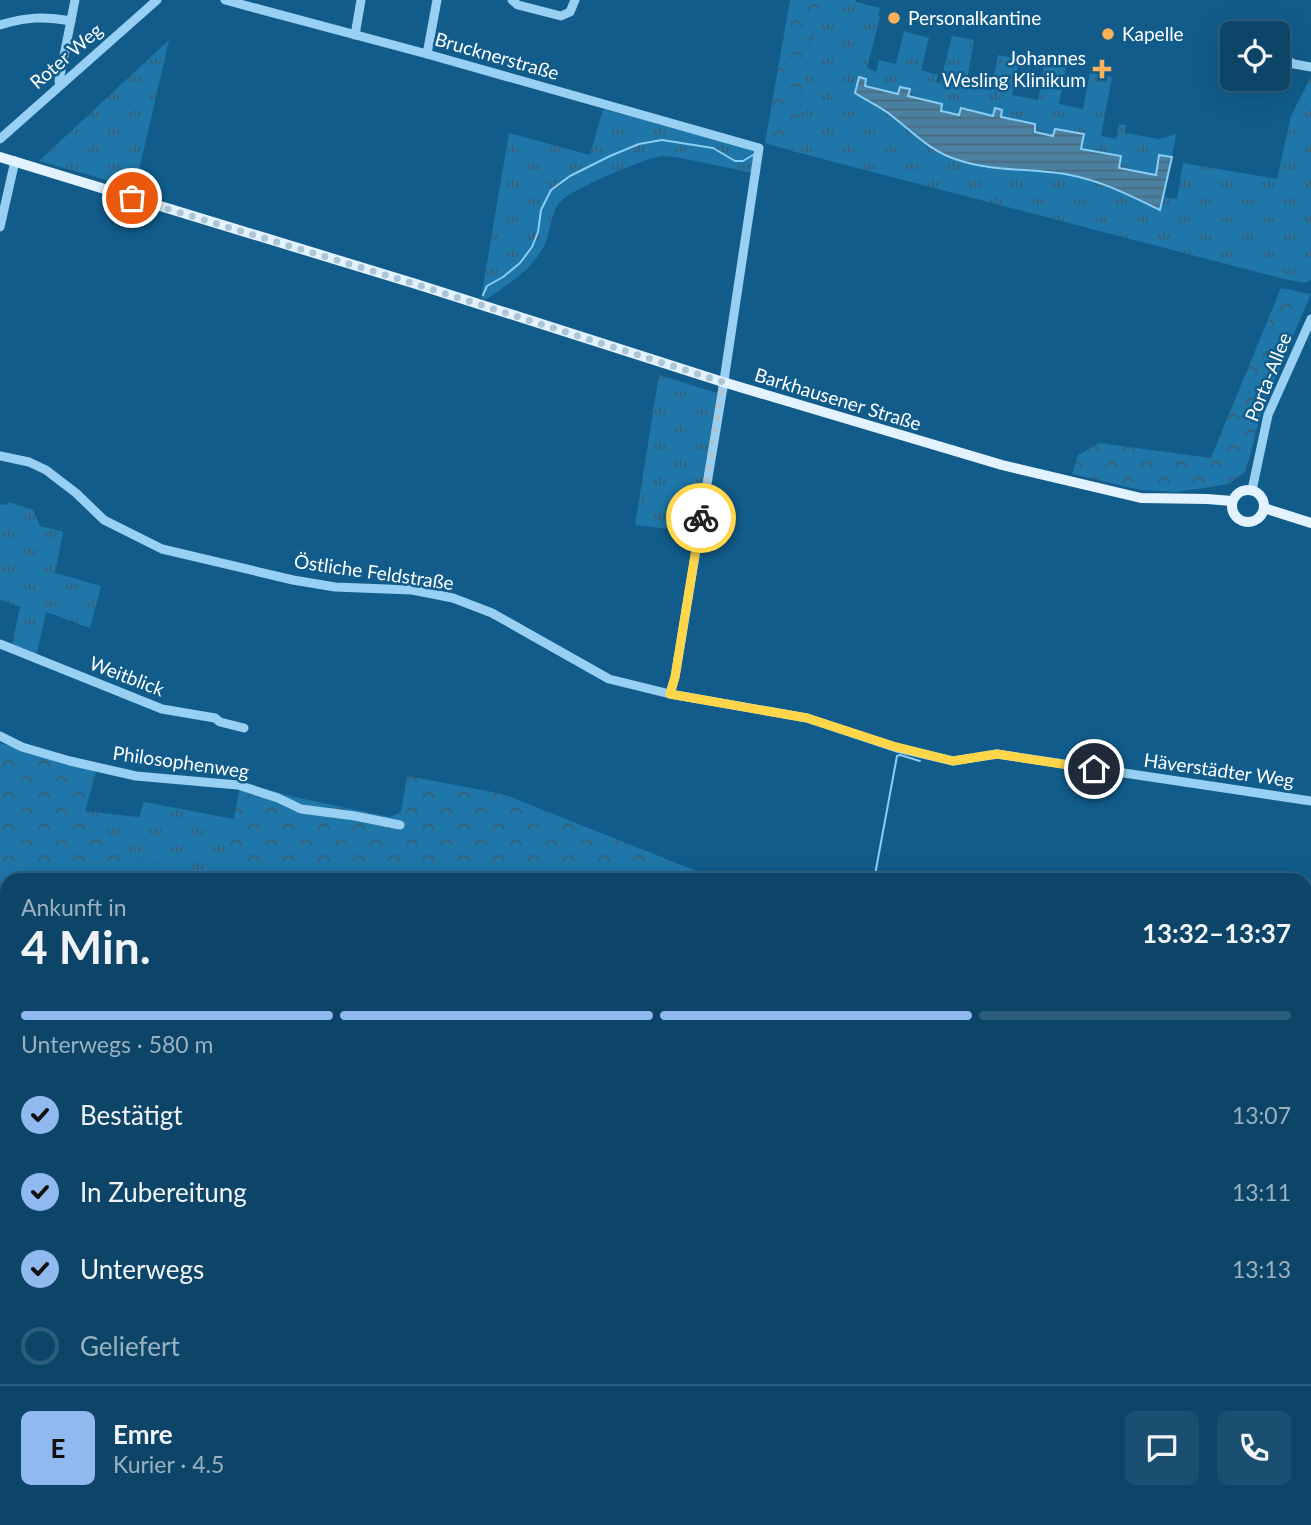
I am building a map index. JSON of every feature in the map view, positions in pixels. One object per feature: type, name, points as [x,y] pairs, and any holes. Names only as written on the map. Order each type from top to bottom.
[{"type":"main road","name":"Barkhausener Straße","points":[[0,157],[923,443],[1141,498],[1232,502]]},
{"type":"main road","points":[[1252,490],[1261,496],[1264,508],[1256,520],[1245,522],[1236,517],[1232,502],[1242,491],[1252,490]]},
{"type":"main road","points":[[1264,508],[1311,523]]},
{"type":"street","points":[[60,84],[75,0]]},
{"type":"street","name":"Roter Weg","points":[[0,139],[157,0]]},
{"type":"street","name":"Brucknerstraße","points":[[225,0],[759,148],[723,382]]},
{"type":"street","points":[[355,35],[361,0]]},
{"type":"street","points":[[427,54],[437,0]]},
{"type":"street","points":[[512,0],[518,5],[561,16],[570,12],[575,0]]},
{"type":"street","points":[[0,25],[22,18],[71,20]]},
{"type":"street","points":[[1290,62],[1311,67]]},
{"type":"street","points":[[1290,64],[1294,64]]},
{"type":"street","points":[[0,228],[15,161]]},
{"type":"street","name":"Porta-Allee","points":[[1252,490],[1268,415],[1311,319]]},
{"type":"street","points":[[670,694],[723,382]]},
{"type":"street","name":"Östliche Feldstraße","points":[[0,456],[29,462],[46,470],[76,493],[104,520],[162,549],[293,580],[335,587],[412,590],[453,598],[492,613],[609,679],[670,694],[807,718],[893,746],[953,761],[997,754]]},
{"type":"street","name":"Weitblick","points":[[0,644],[162,709],[215,718],[220,722],[244,728]]},
{"type":"street","name":"Philosophenweg","points":[[0,736],[34,751],[136,776],[239,785],[301,809],[400,825]]},
{"type":"street","name":"Häverstädter Weg","points":[[997,754],[1311,801]]},
{"type":"green space","points":[[790,0],[820,0],[792,151],[765,143]]},
{"type":"green space","points":[[820,0],[856,0],[880,8],[867,68],[876,72],[879,60],[896,64],[904,31],[929,38],[921,70],[938,75],[936,82],[940,83],[952,36],[974,40],[966,86],[991,90],[998,55],[1019,59],[1012,95],[1038,100],[1046,58],[1067,62],[1059,104],[1083,109],[1090,73],[1112,77],[1101,136],[1116,139],[1119,124],[1126,125],[1125,133],[1159,139],[1176,134],[1172,157],[1159,155],[1156,175],[1119,168],[1121,156],[1081,149],[1084,135],[1055,129],[1054,136],[1034,132],[1035,124],[1001,117],[1002,110],[993,116],[962,109],[960,115],[941,111],[942,104],[908,96],[910,90],[899,94],[865,85],[859,78],[855,93],[890,114],[914,135],[989,167],[1071,175],[1108,186],[1160,210],[1163,197],[1177,199],[1183,163],[1277,179],[1291,116],[1311,77],[1311,280],[1305,283],[1284,279],[792,151]]},
{"type":"green space","points":[[169,40],[135,188],[39,161]]},
{"type":"green space","points":[[603,109],[754,150],[756,154],[753,173],[663,156],[610,174],[561,201],[544,246],[533,263],[485,300],[481,298],[509,133],[590,155]]},
{"type":"green space","points":[[1281,288],[1311,294],[1262,409],[1246,471],[1229,484],[1176,492],[1141,490],[1072,474],[1078,455],[1099,443],[1211,458]]},
{"type":"green space","points":[[659,375],[717,393],[694,532],[635,525]]},
{"type":"green space","points":[[9,502],[33,510],[40,526],[63,532],[55,573],[101,586],[90,628],[46,612],[36,657],[12,644],[20,607],[0,599],[0,504],[7,505]]},
{"type":"green space","points":[[0,743],[96,772],[85,811],[131,858],[203,873],[0,873]]},
{"type":"green space","points":[[407,776],[503,794],[701,873],[223,873],[241,783],[390,817],[401,812]]},
{"type":"green space","points":[[144,802],[234,819],[223,873],[203,873],[131,858],[84,811],[139,817]]},
{"type":"shaded area","points":[[859,77],[866,79],[865,86],[898,94],[900,87],[910,89],[908,96],[942,104],[941,111],[959,115],[961,108],[993,116],[995,108],[1002,110],[1001,117],[1035,124],[1035,132],[1053,136],[1055,129],[1084,134],[1081,149],[1121,156],[1119,168],[1156,175],[1159,155],[1172,157],[1160,210],[1082,178],[972,164],[948,157],[888,113],[855,93]]},
{"type":"waterway","points":[[483,295],[487,286],[520,263],[532,247],[538,232],[541,210],[551,190],[570,176],[639,144],[662,140],[713,148],[735,161],[743,161],[753,155]]},
{"type":"waterway","points":[[875,873],[897,756],[920,761]]},
{"type":"way so far","points":[[132,198],[723,382],[701,518]]},
{"type":"place","name":"Personalkantine","points":[[894,18]]},
{"type":"place","name":"Kapelle","points":[[1108,34]]},
{"type":"place","name":"Johannes Wesling Klinikum","points":[[1102,69]]},
{"type":"route","points":[[701,518],[670,694],[807,718],[893,746],[953,761],[997,754],[1094,769]]}]
